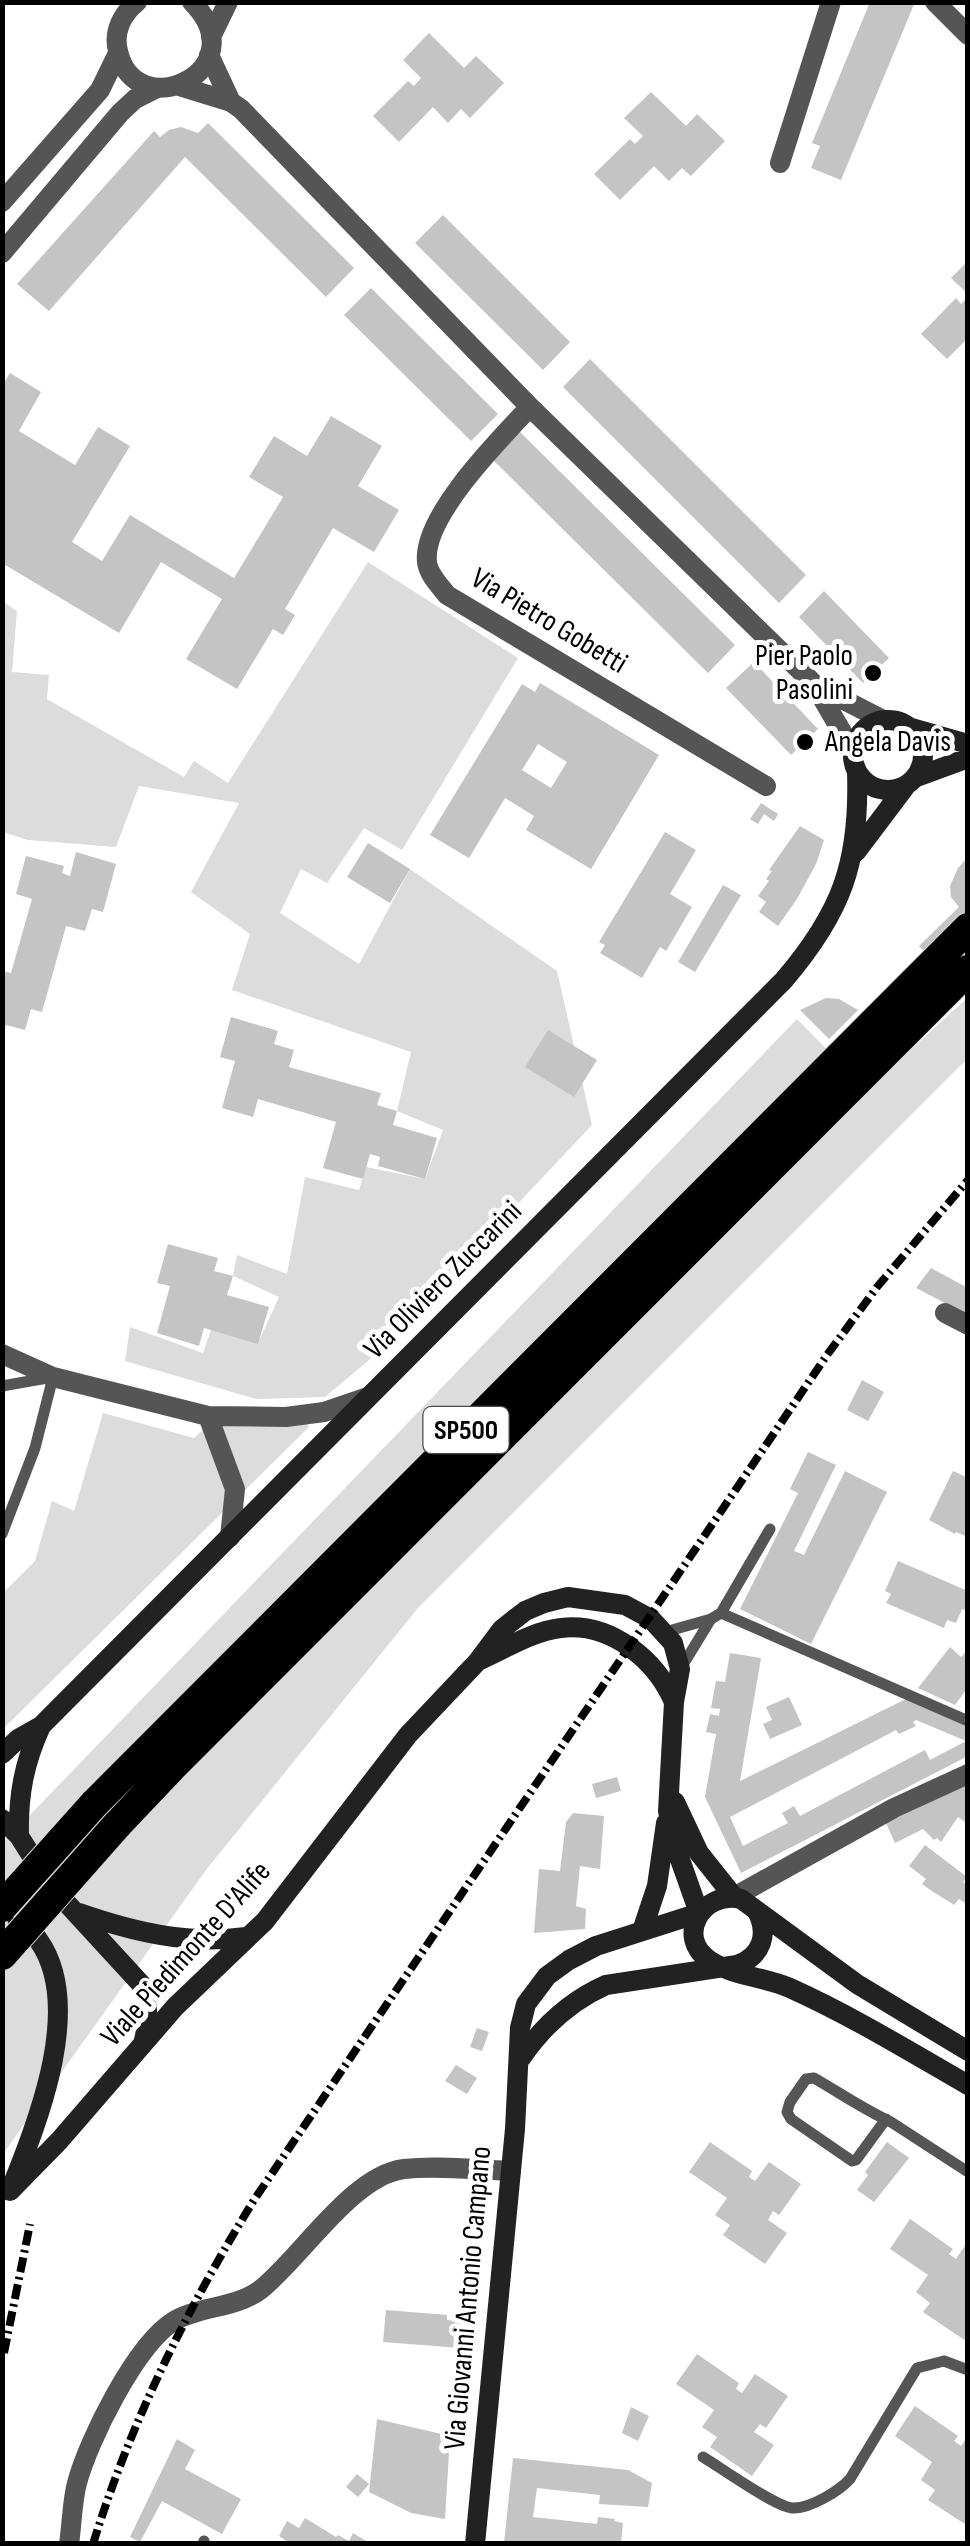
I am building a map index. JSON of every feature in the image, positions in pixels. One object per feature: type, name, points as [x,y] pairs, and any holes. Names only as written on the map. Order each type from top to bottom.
[{"type":"highway","name":"SP500","points":[[2,1955],[172,1766],[849,1066],[968,928]]},
{"type":"highway","name":"SP500","points":[[2,1907],[94,1804],[849,1066],[968,970]]},
{"type":"main road","points":[[968,744],[883,720],[863,730],[855,762],[863,781],[883,791],[968,758]]},
{"type":"main road","points":[[911,782],[924,756],[923,745],[912,728]]},
{"type":"main road","name":"Via Oliviero Zuccarini","points":[[854,853],[855,762]]},
{"type":"main road","name":"Via Oliviero Zuccarini","points":[[2,1754],[41,1726],[784,980],[828,920],[854,853],[911,782]]},
{"type":"main road","name":"Viale Piedimonte D'Alife","points":[[6,2195],[59,2141],[175,2007],[265,1922],[408,1735],[478,1661],[502,1629],[525,1611],[568,1597],[625,1605],[665,1632]]},
{"type":"main road","name":"Viale Piedimonte D'Alife","points":[[478,1661],[563,1627],[590,1630],[636,1651],[666,1682],[674,1702]]},
{"type":"main road","points":[[642,1931],[656,1886],[668,1811],[674,1702],[680,1669],[678,1654],[665,1632]]},
{"type":"main road","name":"Via Oliviero Zuccarini","points":[[19,1836],[20,1782],[41,1726]]},
{"type":"main road","points":[[669,1789],[699,1852],[734,1897],[747,1902],[858,1984],[968,2051]]},
{"type":"main road","points":[[668,1811],[677,1851],[700,1913]]},
{"type":"main road","points":[[2,1820],[19,1836],[29,1856],[73,1911],[141,1984],[148,2002],[142,2046]]},
{"type":"main road","points":[[734,1897],[710,1902],[694,1926],[697,1946],[710,1961],[778,1983],[839,2010],[968,2085]]},
{"type":"main road","points":[[2,1907],[40,1941],[54,1976],[58,2011],[46,2091],[32,2137],[6,2195]]},
{"type":"main road","points":[[73,1911],[167,1937],[218,1941],[248,1937]]},
{"type":"main road","points":[[520,2058],[558,2014],[588,1993],[606,1986],[743,1963],[758,1950],[764,1930],[757,1911]]},
{"type":"main road","name":"Via Giovanni Antonio Campano","points":[[475,2544],[511,2171],[520,2028],[526,2004],[548,1976],[596,1946],[700,1913]]},
{"type":"street","points":[[2,202],[100,90],[118,53],[119,25],[111,2]]},
{"type":"street","points":[[119,25],[137,2]]},
{"type":"street","points":[[192,2],[203,14],[210,46],[231,102]]},
{"type":"street","points":[[180,86],[193,78],[228,2]]},
{"type":"street","points":[[780,162],[831,2]]},
{"type":"street","points":[[935,2],[968,34]]},
{"type":"street","points":[[118,53],[129,74],[142,84],[157,88],[180,86],[241,108],[530,408],[814,684],[883,720]]},
{"type":"street","points":[[2,253],[120,113],[135,99],[157,88]]},
{"type":"street","name":"Via Pietro Gobetti","points":[[530,408],[466,479],[427,540],[426,567],[447,595],[766,786]]},
{"type":"street","points":[[814,684],[855,762]]},
{"type":"street","points":[[945,1313],[968,1325]]},
{"type":"street","points":[[2,1354],[53,1377],[208,1416],[286,1418],[324,1412],[368,1397]]},
{"type":"street","points":[[208,1416],[234,1489],[230,1537]]},
{"type":"street","points":[[734,1897],[894,1808],[968,1774]]},
{"type":"street","points":[[69,2544],[78,2482],[106,2412],[140,2354],[174,2321],[252,2296],[279,2275],[368,2183],[400,2169],[511,2171]]},
{"type":"lane","points":[[2,1386],[53,1377],[36,1448],[2,1534]]},
{"type":"lane","points":[[680,1669],[770,1529]]},
{"type":"lane","points":[[665,1632],[716,1616],[968,1721]]},
{"type":"lane","points":[[886,2120],[852,2161],[788,2112],[790,2102],[806,2079],[814,2078],[863,2110],[886,2120],[968,2172]]},
{"type":"lane","points":[[703,2457],[784,2507],[802,2507],[838,2489],[850,2478],[917,2368],[944,2360],[968,2370]]},
{"type":"shaded area","points":[[368,562],[518,658],[402,850],[364,828],[327,883],[301,869],[280,913],[359,964],[410,869],[557,971],[592,1125],[375,1355],[325,1397],[256,1399],[125,1361],[130,1327],[203,1353],[211,1330],[258,1343],[279,1297],[233,1276],[237,1255],[287,1274],[305,1177],[359,1190],[366,1167],[425,1179],[443,1130],[397,1111],[411,1052],[232,990],[250,934],[191,892],[239,803],[139,786],[116,847],[28,840],[3,832],[2,601],[17,611],[12,672],[49,675],[47,699],[184,777],[194,761],[228,783]]},
{"type":"shaded area","points":[[967,998],[967,1059],[418,1608],[206,1870],[3,2154],[3,1843],[797,1019],[867,1090]]},
{"type":"shaded area","points":[[103,1413],[194,1438],[217,1417],[303,1415],[309,1427],[3,1729],[3,1593],[35,1561],[52,1501],[74,1511]]},
{"type":"building","points":[[870,2],[915,2],[841,180],[811,168],[820,146],[812,143]]},
{"type":"building","points":[[429,33],[464,68],[476,56],[504,83],[470,118],[461,109],[448,123],[433,107],[399,142],[373,116],[408,81],[414,86],[421,78],[403,60]]},
{"type":"building","points":[[651,92],[686,126],[697,114],[725,141],[691,176],[682,168],[669,181],[654,166],[620,200],[594,174],[630,139],[635,144],[643,136],[624,118]]},
{"type":"building","points":[[208,123],[354,268],[326,297],[185,157],[49,311],[17,284],[154,131],[160,137],[181,127],[198,133]]},
{"type":"building","points":[[443,215],[570,342],[543,370],[415,243]]},
{"type":"building","points":[[968,261],[968,294],[951,278]]},
{"type":"building","points":[[371,288],[498,414],[471,441],[344,315]]},
{"type":"building","points":[[968,297],[968,338],[947,359],[921,334],[956,298],[961,304]]},
{"type":"building","points":[[590,359],[806,575],[779,603],[563,387]]},
{"type":"building","points":[[10,373],[41,392],[19,431],[75,465],[98,427],[130,446],[72,542],[102,561],[130,515],[234,578],[283,497],[249,477],[274,436],[307,456],[331,416],[382,446],[358,486],[399,510],[374,552],[333,528],[285,609],[295,615],[283,635],[273,629],[237,689],[186,659],[222,599],[161,562],[119,633],[2,563],[2,386]]},
{"type":"building","points":[[519,431],[735,645],[708,673],[492,459]]},
{"type":"building","points":[[824,591],[889,658],[863,683],[799,617]]},
{"type":"building","points":[[754,662],[818,729],[791,755],[726,688]]},
{"type":"building","points":[[540,683],[659,755],[591,869],[526,830],[534,816],[505,798],[469,858],[430,835],[522,684],[535,692]],"holes":[[[538,744],[567,762],[551,788],[522,770]]]},
{"type":"building","points":[[761,803],[778,814],[774,821],[764,814],[758,824],[750,819]]},
{"type":"building","points":[[800,826],[824,840],[816,864],[778,926],[759,912],[766,902],[758,896],[769,881],[769,870]]},
{"type":"building","points":[[665,832],[696,850],[670,894],[692,907],[666,951],[660,947],[642,978],[600,953],[605,945],[599,942]]},
{"type":"building","points":[[368,843],[410,869],[390,903],[347,877]]},
{"type":"building","points":[[76,852],[116,864],[103,912],[92,909],[85,931],[66,926],[42,1012],[31,1009],[25,1030],[6,1025],[2,1032],[2,971],[11,973],[32,899],[16,894],[26,856],[64,866],[62,873],[70,876]]},
{"type":"building","points":[[968,857],[968,996],[919,946],[959,907],[951,897],[950,886]]},
{"type":"building","points":[[723,885],[741,895],[695,972],[678,962]]},
{"type":"building","points":[[826,998],[839,999],[858,1010],[829,1039],[800,1010]]},
{"type":"building","points":[[231,1017],[278,1031],[274,1044],[294,1050],[289,1067],[381,1093],[377,1105],[397,1111],[393,1125],[437,1138],[425,1179],[378,1166],[380,1157],[370,1154],[363,1179],[323,1168],[336,1122],[258,1099],[253,1117],[222,1108],[235,1061],[220,1057]]},
{"type":"building","points":[[548,1030],[597,1060],[574,1097],[525,1067]]},
{"type":"building","points":[[168,1244],[218,1258],[214,1271],[233,1276],[227,1295],[269,1307],[258,1344],[204,1328],[199,1346],[157,1333],[170,1286],[157,1283]]},
{"type":"building","points":[[931,1268],[968,1288],[968,1315],[916,1288]]},
{"type":"building","points":[[862,1380],[884,1392],[868,1421],[847,1410]]},
{"type":"building","points":[[808,1452],[836,1465],[794,1551],[804,1555],[845,1471],[887,1492],[811,1644],[740,1609],[798,1493],[790,1489]]},
{"type":"building","points":[[953,1471],[968,1478],[968,1537],[929,1520]]},
{"type":"building","points":[[898,1561],[968,1591],[968,1611],[962,1609],[956,1623],[947,1620],[944,1628],[886,1603],[891,1594],[885,1591]]},
{"type":"building","points":[[950,1647],[961,1657],[968,1650],[968,1687],[955,1705],[918,1688]]},
{"type":"building","points":[[730,1653],[761,1658],[740,1781],[910,1697],[968,1722],[968,1756],[741,1873],[705,1797],[716,1734],[706,1732],[710,1714],[719,1716],[720,1709],[711,1708],[716,1681],[725,1682]],"holes":[[[916,1720],[966,1741],[930,1760],[925,1750],[800,1816],[794,1806],[782,1813],[788,1823],[743,1846],[730,1817],[896,1730],[899,1734],[916,1726]]]},
{"type":"building","points":[[789,1697],[802,1725],[770,1739],[763,1724],[772,1720],[766,1707]]},
{"type":"building","points":[[617,1777],[621,1791],[596,1798],[592,1784]]},
{"type":"building","points":[[968,1784],[968,1824],[958,1817],[941,1842],[923,1829],[895,1843],[886,1823]]},
{"type":"building","points":[[573,1813],[604,1816],[600,1869],[580,1866],[576,1906],[586,1909],[585,1929],[534,1933],[539,1869],[560,1871],[566,1822]]},
{"type":"building","points":[[925,1845],[967,1877],[963,1882],[968,1885],[968,1905],[959,1899],[954,1905],[932,1891],[922,1884],[926,1879],[909,1866]]},
{"type":"building","points":[[477,2028],[489,2032],[482,2051],[470,2047]]},
{"type":"building","points":[[456,2065],[477,2078],[467,2094],[445,2081]]},
{"type":"building","points":[[710,2142],[752,2171],[749,2177],[755,2181],[769,2162],[801,2184],[779,2215],[773,2211],[768,2220],[787,2233],[765,2264],[723,2235],[730,2225],[715,2215],[727,2198],[689,2172]]},
{"type":"building","points":[[887,2142],[909,2158],[874,2202],[857,2190]]},
{"type":"building","points":[[910,2219],[953,2249],[949,2254],[956,2259],[968,2241],[966,2341],[923,2312],[930,2303],[916,2292],[928,2275],[890,2249]]},
{"type":"building","points":[[386,2310],[447,2315],[447,2320],[463,2322],[461,2348],[383,2342]]},
{"type":"building","points":[[697,2354],[739,2383],[736,2389],[742,2393],[755,2374],[788,2396],[766,2428],[760,2424],[754,2432],[774,2445],[752,2476],[710,2447],[717,2437],[702,2427],[714,2410],[676,2384]]},
{"type":"building","points":[[915,2406],[958,2436],[954,2441],[961,2446],[968,2436],[968,2526],[928,2500],[935,2490],[921,2480],[932,2462],[895,2436]]},
{"type":"building","points":[[631,2407],[649,2416],[638,2441],[622,2433]]},
{"type":"building","points":[[377,2419],[450,2436],[445,2519],[411,2513],[369,2492]]},
{"type":"building","points":[[177,2439],[195,2450],[185,2469],[241,2499],[222,2534],[162,2501],[140,2542],[130,2537]]},
{"type":"building","points":[[513,2458],[628,2470],[652,2483],[648,2507],[599,2504],[600,2495],[537,2488],[533,2517],[597,2524],[598,2517],[615,2519],[623,2523],[621,2544],[504,2543]]},
{"type":"building","points":[[357,2474],[369,2484],[358,2497],[346,2487]]},
{"type":"building","points":[[305,2518],[336,2537],[349,2541],[353,2533],[371,2544],[291,2544],[279,2536],[287,2521],[299,2528]]},
{"type":"railway","points":[[93,2544],[125,2454],[163,2367],[254,2200],[827,1355],[877,1287],[968,1180]]},
{"type":"railway","points":[[4,2353],[30,2224]]},
{"type":"place","name":"Pier Paolo Pasolini","points":[[873,673]]},
{"type":"place","name":"Angela Davis","points":[[805,742]]}]
